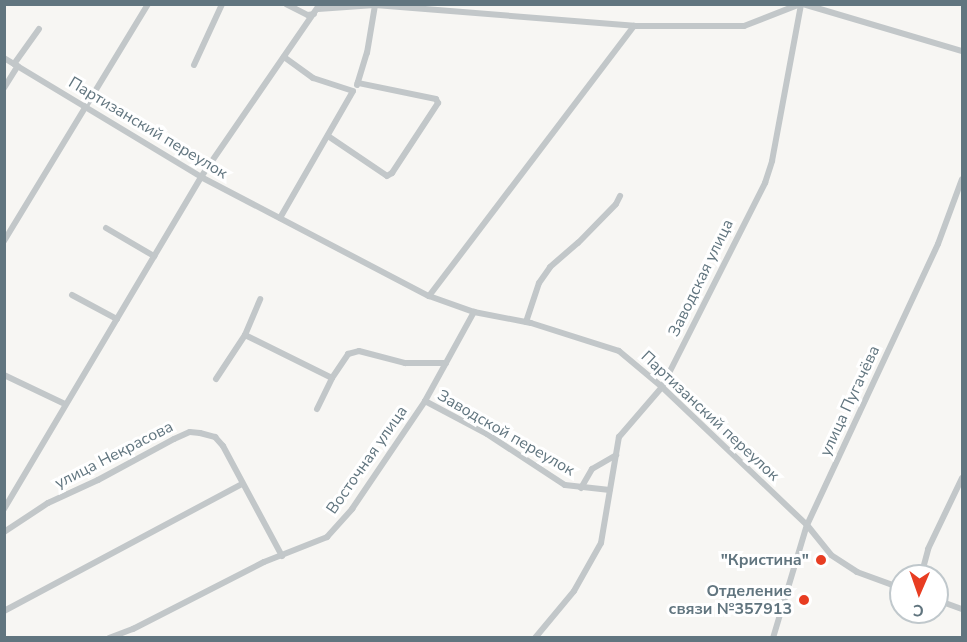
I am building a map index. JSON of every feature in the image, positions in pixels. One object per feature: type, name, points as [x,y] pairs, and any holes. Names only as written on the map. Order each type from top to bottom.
[{"type":"street","points":[[4,241],[87,108],[148,4]]},
{"type":"street","points":[[194,65],[222,4]]},
{"type":"street","points":[[286,4],[308,15],[317,9],[375,5],[634,26],[744,26],[801,4],[963,51]]},
{"type":"street","name":"Заводская улица","points":[[535,638],[574,591],[602,543],[619,437],[662,387],[765,183],[772,161],[801,4]]},
{"type":"street","points":[[280,218],[358,84],[367,52],[375,5]]},
{"type":"street","name":"улица Некрасова","points":[[4,509],[201,177],[317,9]]},
{"type":"street","points":[[429,296],[634,26]]},
{"type":"street","points":[[4,88],[39,29]]},
{"type":"street","points":[[284,57],[313,78],[353,91]]},
{"type":"street","name":"Партизанский переулок","points":[[4,58],[201,177],[429,296],[474,312],[526,322],[619,351],[662,387],[807,525],[831,555],[856,572],[889,584]]},
{"type":"street","points":[[328,136],[387,176],[392,173],[438,103],[436,99],[358,84]]},
{"type":"street","name":"улица Пугачёва","points":[[772,638],[807,525],[938,244],[963,179]]},
{"type":"street","points":[[526,322],[539,283],[550,267],[578,243],[616,204],[620,196]]},
{"type":"street","points":[[106,228],[154,256]]},
{"type":"street","points":[[72,295],[117,319]]},
{"type":"street","points":[[216,379],[245,335],[260,299]]},
{"type":"street","name":"Восточная улица","points":[[109,638],[133,629],[264,562],[327,537],[352,509],[425,401],[474,312]]},
{"type":"street","points":[[245,335],[332,378]]},
{"type":"street","points":[[317,409],[332,378],[348,354],[359,351],[405,363],[446,363]]},
{"type":"street","points":[[4,375],[65,404]]},
{"type":"street","name":"Заводской переулок","points":[[425,401],[487,434],[565,485],[610,490]]},
{"type":"street","name":"улица Некрасова","points":[[4,532],[48,503],[190,432],[215,437],[223,446],[282,556]]},
{"type":"street","points":[[581,488],[592,469],[616,455]]},
{"type":"street","points":[[924,564],[928,549],[963,478]]},
{"type":"street","points":[[4,611],[242,484]]},
{"type":"place","name":"\"Кристина\"","points":[[821,560]]},
{"type":"place","name":"Отделение связи №357913","points":[[804,600]]}]
